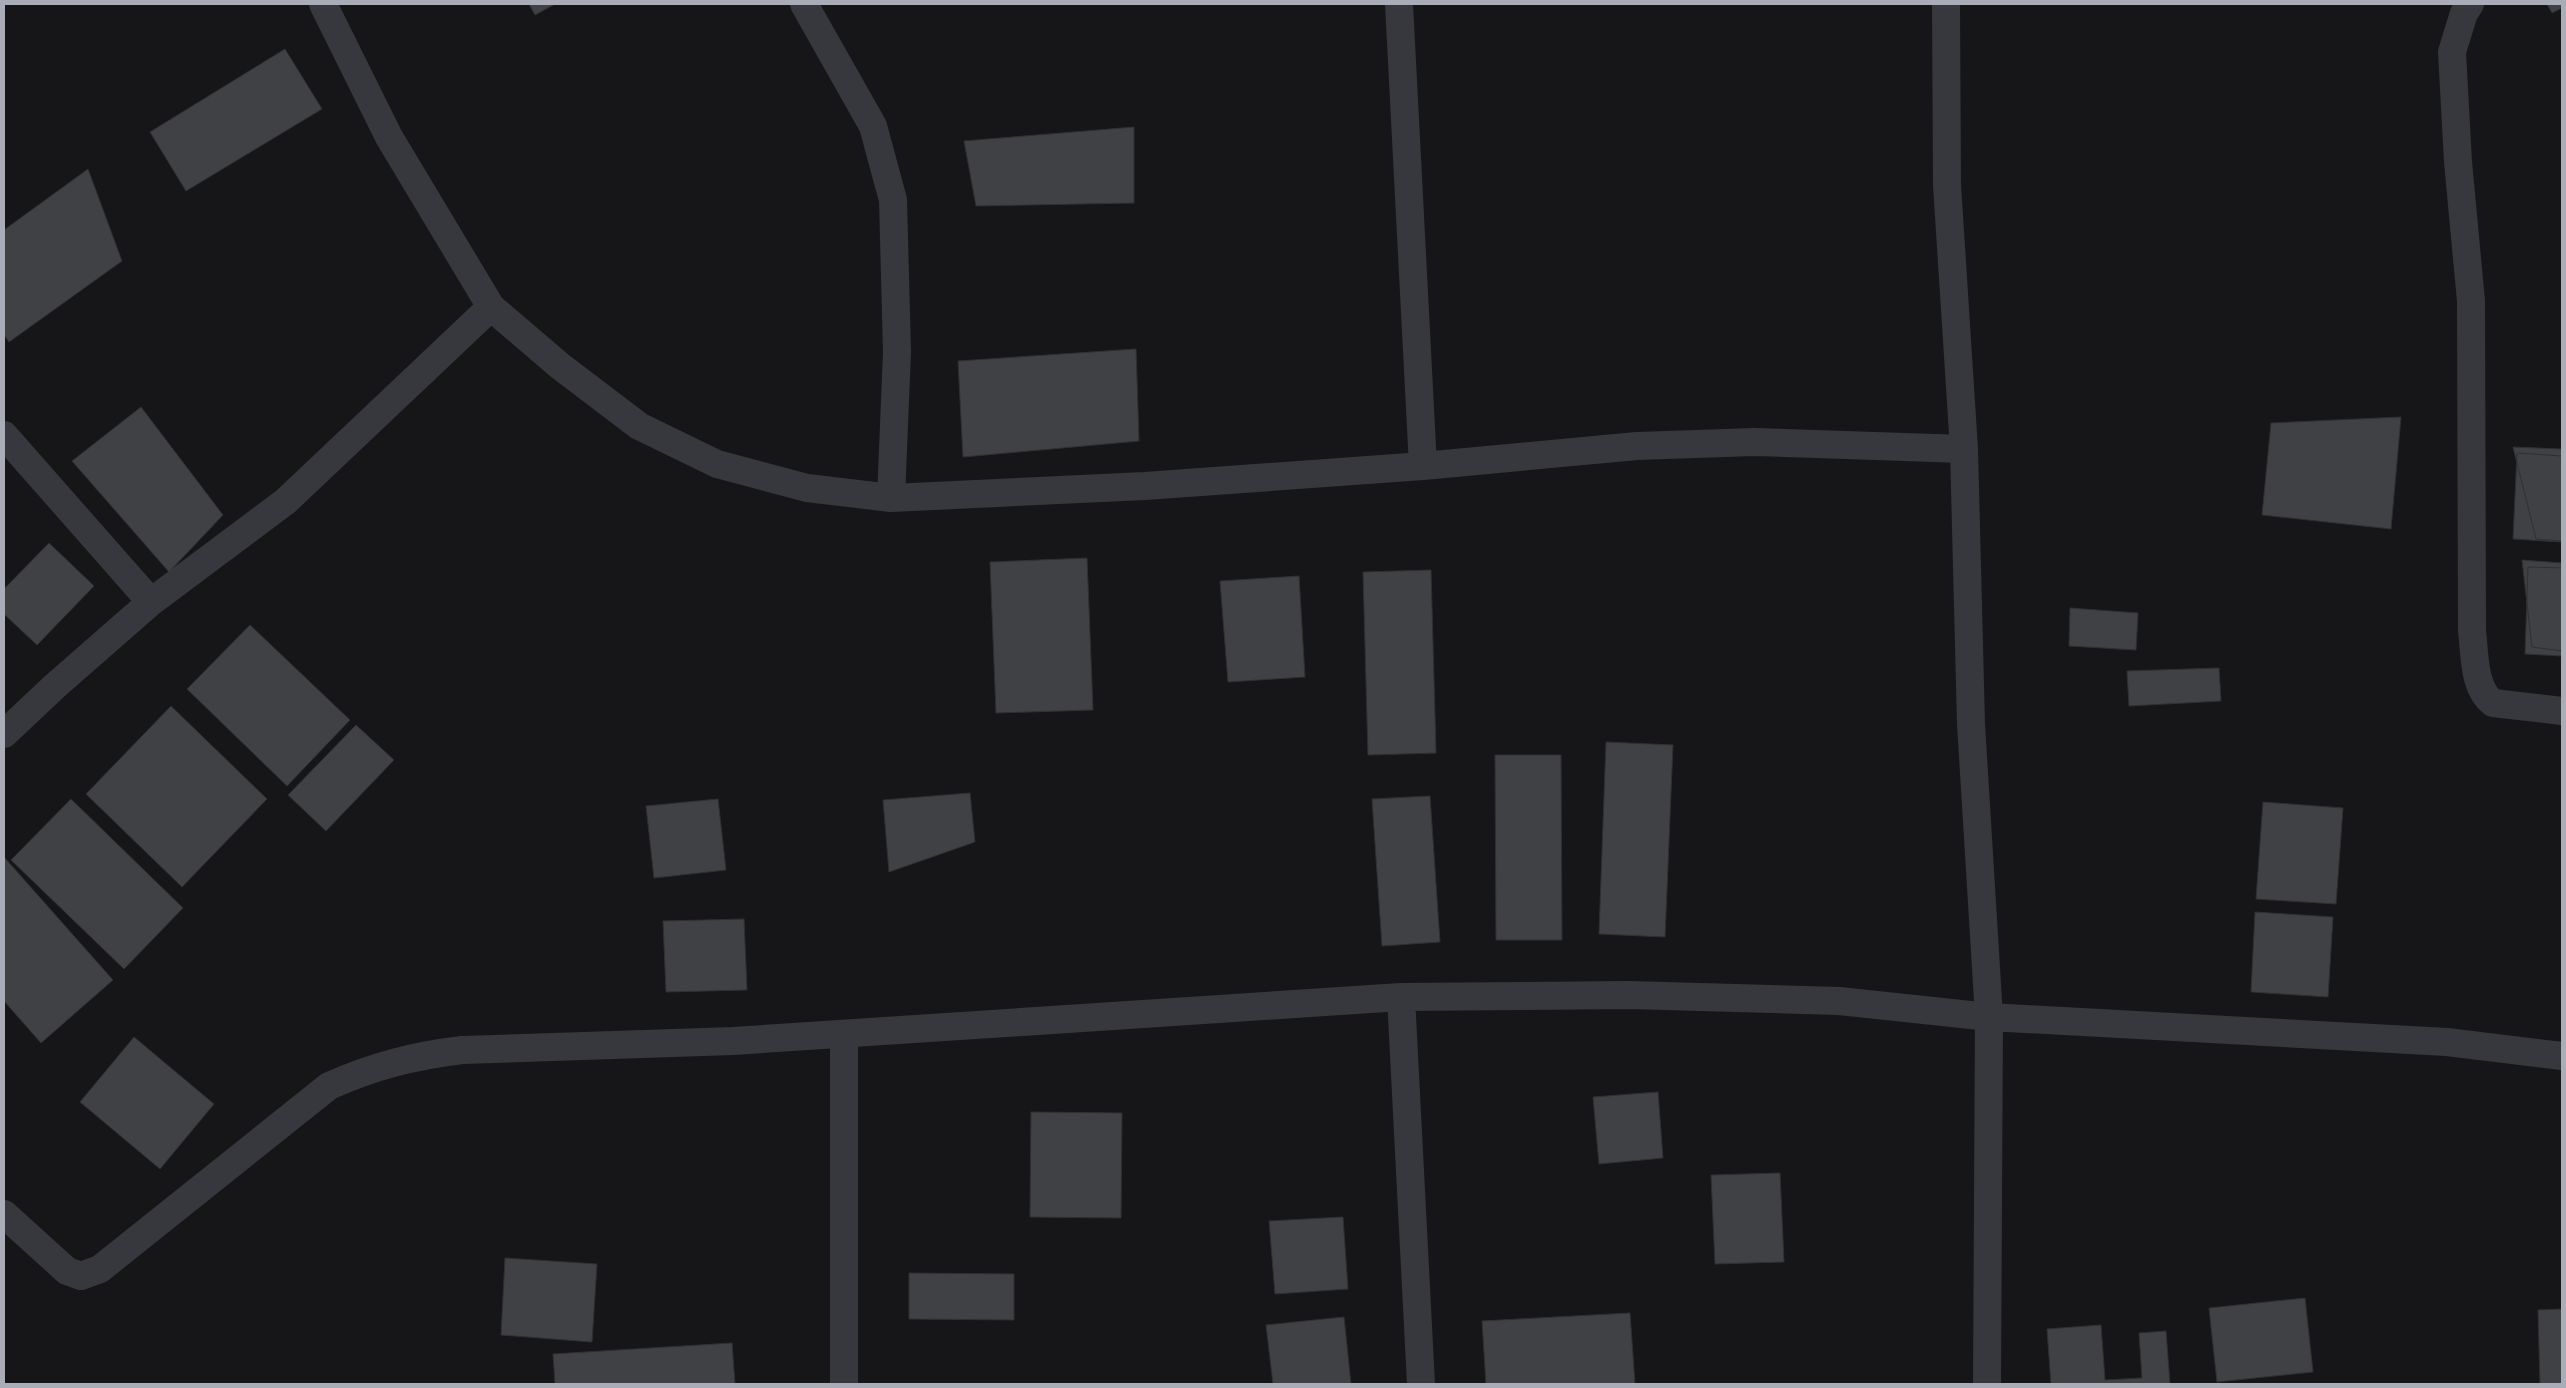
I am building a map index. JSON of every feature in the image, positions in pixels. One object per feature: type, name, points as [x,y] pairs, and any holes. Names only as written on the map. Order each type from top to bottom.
[{"type":"street","points":[[323,4],[389,137],[491,307],[560,366],[638,426],[717,464],[807,488],[891,498],[1145,486],[1423,466],[1656,445],[1754,442],[1964,449]]},
{"type":"street","points":[[804,4],[873,126],[893,200],[897,352],[891,498]]},
{"type":"street","points":[[1399,4],[1423,466]]},
{"type":"street","points":[[1946,4],[1947,185],[1964,449],[1971,724],[1989,1017],[1987,1384]]},
{"type":"street","points":[[2470,4],[2464,13],[2452,52],[2458,162],[2470,301],[2472,631],[2479,681],[2484,696],[2492,703],[2562,711]]},
{"type":"street","points":[[4,734],[55,686],[151,602],[286,501],[491,307]]},
{"type":"street","points":[[4,435],[151,602]]},
{"type":"street","points":[[4,1214],[67,1271],[81,1276],[100,1269],[329,1086],[367,1069],[418,1056],[462,1050],[732,1041],[844,1035],[1401,997],[1629,995],[1839,1001],[1989,1017],[2448,1042],[2562,1056]]},
{"type":"street","points":[[1401,997],[1422,1384]]},
{"type":"street","points":[[844,1035],[844,1384]]},
{"type":"building","points":[[529,4],[555,4],[535,15]]},
{"type":"building","points":[[2547,4],[2562,4],[2562,8],[2552,13]]},
{"type":"building","points":[[285,49],[322,109],[186,191],[150,132]]},
{"type":"building","points":[[1134,127],[1134,203],[976,206],[964,141]]},
{"type":"building","points":[[88,169],[122,261],[9,342],[4,335],[4,230]]},
{"type":"building","points":[[1136,349],[1139,441],[963,457],[958,361]]},
{"type":"building","points":[[141,407],[223,515],[169,572],[72,461]]},
{"type":"building","points":[[2401,417],[2391,529],[2262,515],[2271,423]]},
{"type":"building","points":[[2513,447],[2562,449],[2562,541],[2536,539]]},
{"type":"building","points":[[2517,453],[2562,456],[2562,542],[2513,539]]},
{"type":"building","points":[[49,543],[94,586],[37,645],[4,614],[4,589]]},
{"type":"building","points":[[1087,558],[1093,710],[996,713],[990,562]]},
{"type":"building","points":[[2522,560],[2562,563],[2562,651],[2532,647]]},
{"type":"building","points":[[2528,567],[2562,568],[2562,656],[2525,654]]},
{"type":"building","points":[[1431,570],[1436,753],[1368,755],[1363,572]]},
{"type":"building","points":[[1299,576],[1305,677],[1228,682],[1220,581]]},
{"type":"building","points":[[2070,608],[2138,613],[2136,650],[2069,646]]},
{"type":"building","points":[[250,625],[350,720],[287,786],[187,689]]},
{"type":"building","points":[[2219,668],[2221,701],[2129,706],[2127,671]]},
{"type":"building","points":[[171,706],[267,799],[182,887],[86,794]]},
{"type":"building","points":[[356,725],[394,760],[326,831],[288,795]]},
{"type":"building","points":[[1606,742],[1673,745],[1665,937],[1599,934]]},
{"type":"building","points":[[1495,755],[1561,755],[1562,940],[1496,940]]},
{"type":"building","points":[[970,793],[975,842],[889,872],[883,800]]},
{"type":"building","points":[[1430,796],[1440,942],[1382,946],[1372,799]]},
{"type":"building","points":[[71,799],[183,908],[124,969],[11,860]]},
{"type":"building","points":[[718,799],[726,870],[654,878],[646,806]]},
{"type":"building","points":[[2263,802],[2343,808],[2336,904],[2256,899]]},
{"type":"building","points":[[4,857],[113,980],[41,1043],[4,1001]]},
{"type":"building","points":[[2255,912],[2333,917],[2328,997],[2251,992]]},
{"type":"building","points":[[744,919],[747,990],[666,992],[663,921]]},
{"type":"building","points":[[134,1037],[214,1104],[160,1169],[80,1102]]},
{"type":"building","points":[[1658,1092],[1663,1158],[1599,1164],[1593,1097]]},
{"type":"building","points":[[1031,1112],[1122,1113],[1121,1218],[1030,1217]]},
{"type":"building","points":[[1780,1173],[1784,1262],[1715,1264],[1711,1175]]},
{"type":"building","points":[[1343,1217],[1348,1289],[1275,1294],[1269,1221]]},
{"type":"building","points":[[505,1258],[597,1264],[592,1342],[501,1335]]},
{"type":"building","points":[[909,1273],[1014,1274],[1014,1320],[909,1319]]},
{"type":"building","points":[[2305,1298],[2313,1372],[2217,1382],[2209,1308]]},
{"type":"building","points":[[2562,1309],[2562,1384],[2540,1384],[2538,1310]]},
{"type":"building","points":[[1630,1313],[1635,1384],[1486,1384],[1482,1321]]},
{"type":"building","points":[[1344,1317],[1351,1384],[1273,1384],[1266,1325]]},
{"type":"building","points":[[2101,1325],[2105,1380],[2142,1378],[2139,1333],[2166,1331],[2170,1384],[2051,1384],[2047,1329]]},
{"type":"building","points":[[732,1343],[735,1384],[555,1384],[553,1354]]}]
